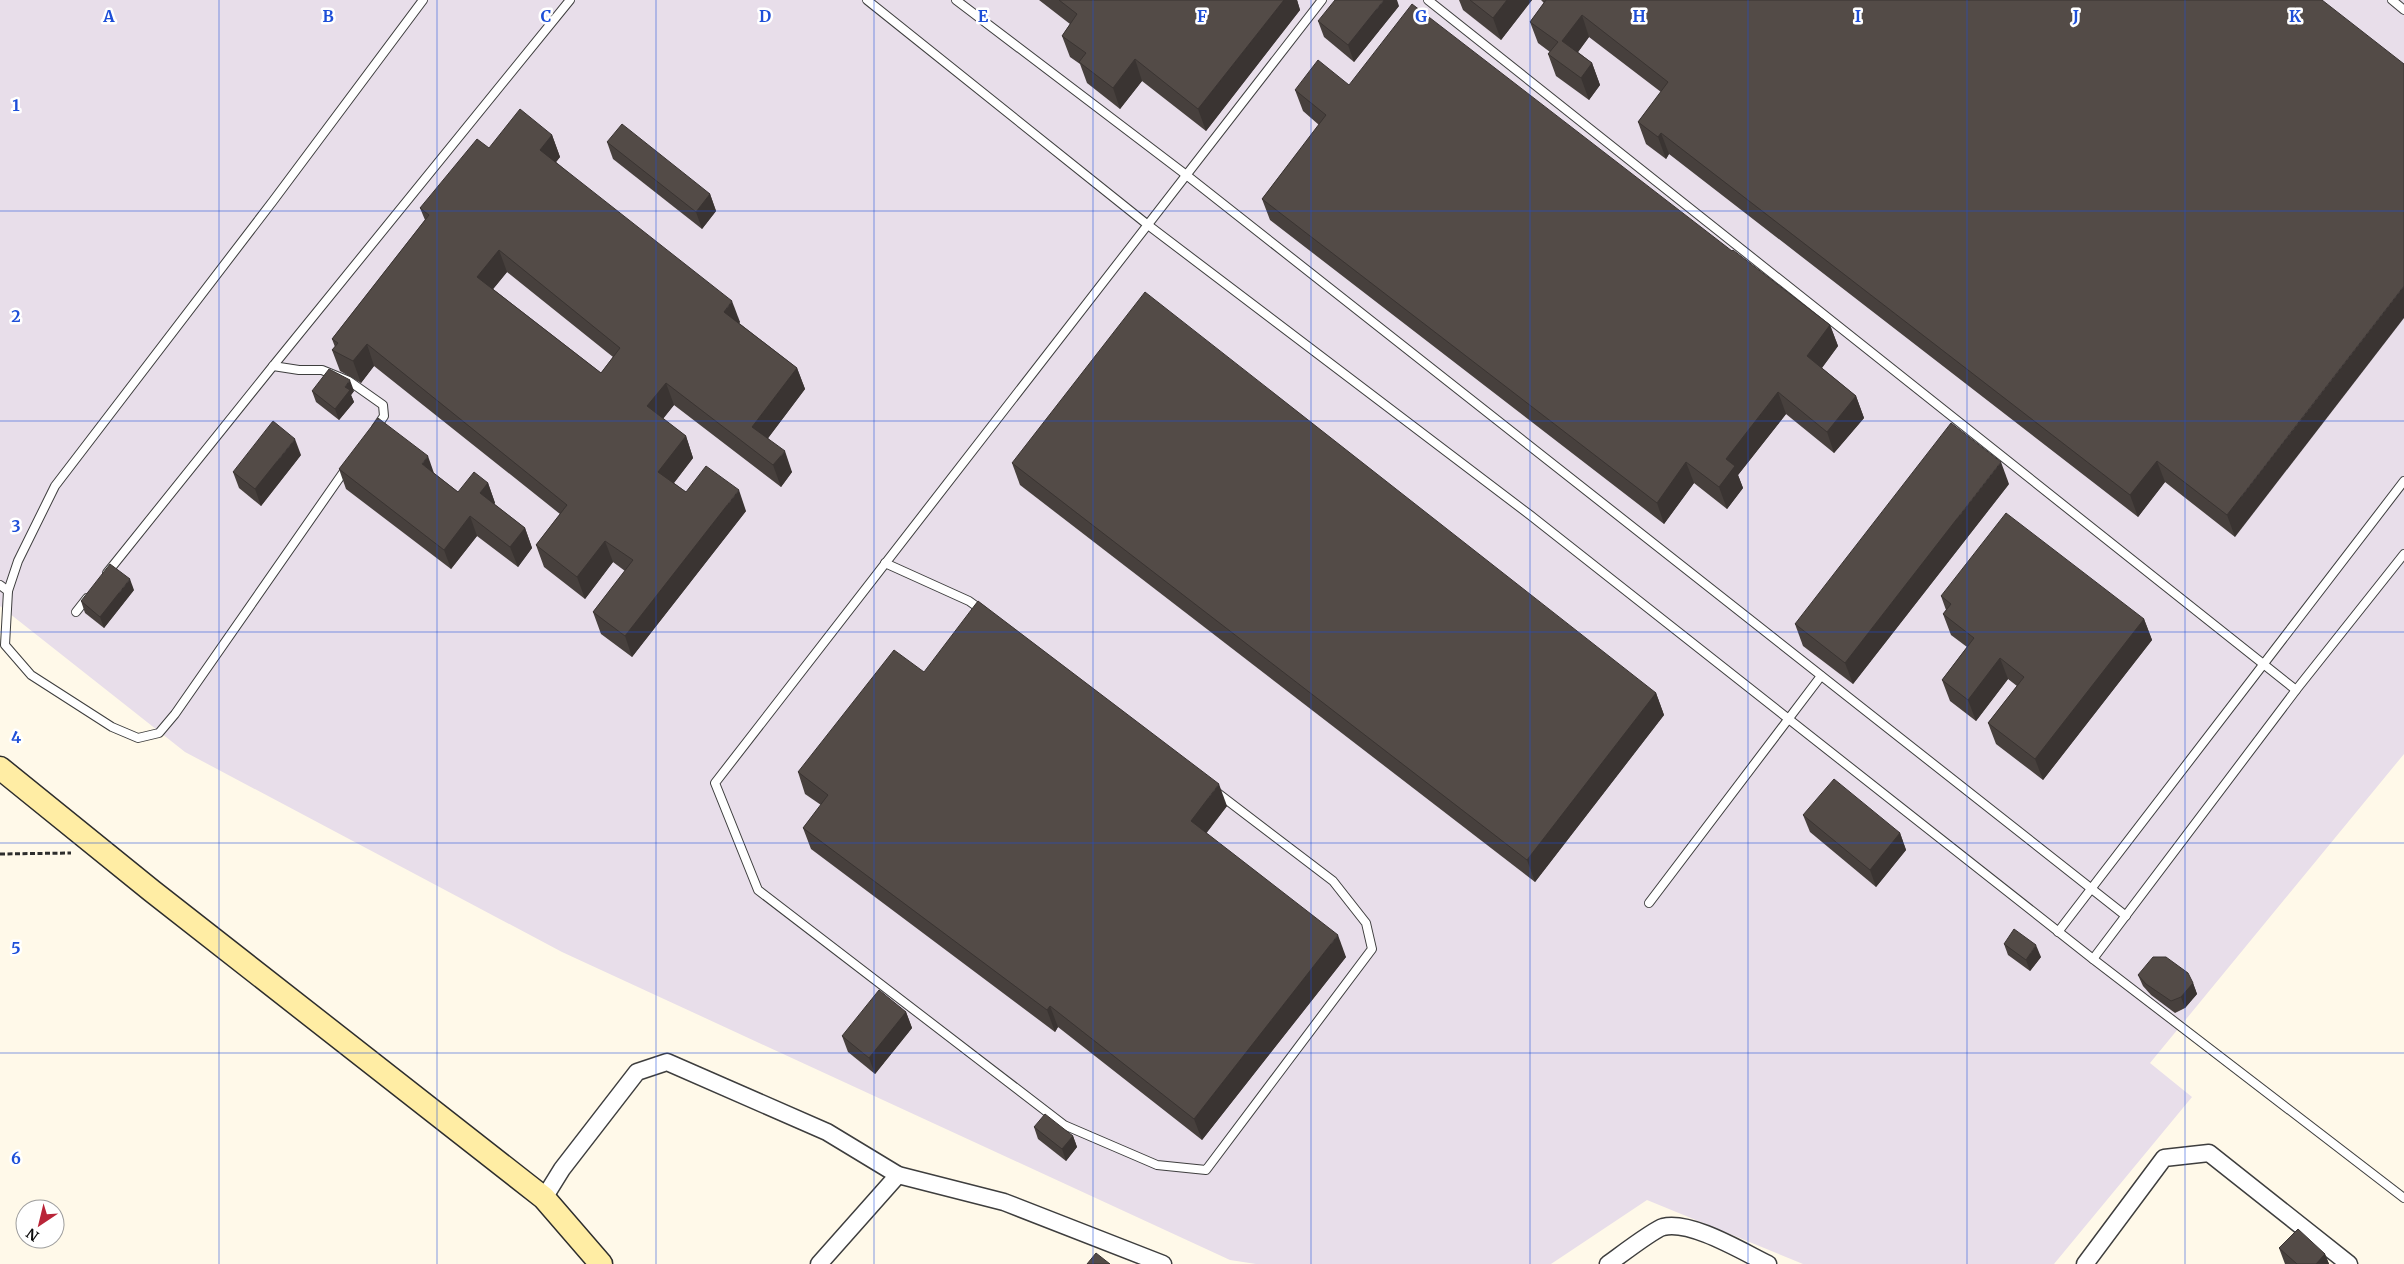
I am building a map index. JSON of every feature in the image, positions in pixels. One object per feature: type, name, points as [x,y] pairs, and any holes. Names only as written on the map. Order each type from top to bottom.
[{"type":"street","points":[[0,768],[160,898],[544,1198],[601,1264]]},
{"type":"street","points":[[544,1198],[562,1169],[637,1072],[667,1062],[826,1132],[898,1175],[1004,1202],[1163,1264]]},
{"type":"street","points":[[2085,1264],[2164,1158],[2209,1153],[2349,1264]]},
{"type":"street","points":[[818,1264],[898,1175]]},
{"type":"street","points":[[1608,1264],[1662,1228],[1682,1228],[1705,1234],[1768,1264]]},
{"type":"lane","points":[[352,460],[176,714],[159,733],[138,738],[112,727],[31,675],[5,645],[8,591],[18,561],[55,486],[273,201],[423,0]]},
{"type":"lane","points":[[101,581],[570,0]]},
{"type":"lane","points":[[867,0],[1148,225],[1530,515],[2058,932],[2404,1198]]},
{"type":"lane","points":[[956,0],[1185,174],[2126,916]]},
{"type":"lane","points":[[1206,784],[1333,881],[1366,923],[1372,949],[1206,1170],[1157,1165],[1064,1125],[758,890],[715,783],[1148,225],[1185,174],[1322,0]]},
{"type":"lane","points":[[1428,0],[2296,690]]},
{"type":"lane","points":[[2392,0],[2404,10]]},
{"type":"lane","points":[[273,366],[299,370],[322,370],[350,381],[383,405],[384,416],[368,438]]},
{"type":"lane","points":[[2058,932],[2404,481]]},
{"type":"lane","points":[[2093,959],[2296,690],[2404,554]]},
{"type":"lane","points":[[885,564],[969,601],[993,619]]},
{"type":"lane","points":[[0,584],[8,591]]},
{"type":"lane","points":[[76,612],[94,589]]},
{"type":"lane","points":[[1649,903],[1822,676]]},
{"type":"path","points":[[0,854],[72,853]]},
{"type":"shaded area","points":[[0,0],[2404,0],[2404,754],[2150,1063],[2192,1097],[2054,1264],[1803,1264],[1647,1200],[1551,1264],[1256,1264],[1230,1260],[562,952],[185,752],[0,606]]},
{"type":"building","points":[[1059,0],[1284,0],[1198,109],[1135,59],[1113,88],[1079,62],[1086,53],[1062,36],[1077,14]]},
{"type":"building","points":[[1335,0],[1384,0],[1348,45],[1318,21]]},
{"type":"building","points":[[1470,0],[1507,0],[1493,18]]},
{"type":"building","points":[[1546,0],[2322,0],[2404,64],[2404,286],[2227,515],[2157,461],[2130,495],[1661,133],[1658,137],[1638,122],[1668,82],[1582,15],[1562,41],[1592,63],[1581,78],[1548,54],[1558,42],[1530,22]]},
{"type":"building","points":[[1412,4],[1830,325],[1807,356],[1856,396],[1827,432],[1778,392],[1726,459],[1735,466],[1719,487],[1686,462],[1657,503],[1262,199],[1326,115],[1295,90],[1318,60],[1349,85]]},
{"type":"building","points":[[520,109],[552,135],[540,150],[732,301],[724,312],[797,368],[752,427],[785,451],[773,465],[666,383],[647,406],[686,436],[658,472],[686,492],[706,466],[739,490],[625,636],[593,612],[633,560],[605,541],[577,577],[536,545],[567,505],[367,344],[353,361],[332,350],[338,343],[332,339],[429,215],[420,208],[477,139],[489,148]],"holes":[[[499,250],[620,348],[601,373],[477,277]]]},
{"type":"building","points":[[622,124],[710,194],[696,212],[607,142]]},
{"type":"building","points":[[1145,292],[1656,693],[1527,860],[1012,463]]},
{"type":"building","points":[[329,369],[350,380],[345,387],[350,390],[335,409],[312,391]]},
{"type":"building","points":[[378,418],[428,456],[422,464],[458,492],[474,472],[488,483],[480,493],[525,528],[510,547],[470,516],[444,550],[339,469]]},
{"type":"building","points":[[273,421],[295,439],[255,489],[233,472]]},
{"type":"building","points":[[1951,423],[2001,462],[1845,663],[1795,624]]},
{"type":"building","points":[[2006,513],[2144,619],[2035,759],[1988,723],[2024,677],[2000,658],[1968,700],[1942,680],[1974,638],[1943,614],[1951,604],[1941,596]]},
{"type":"building","points":[[110,564],[130,579],[100,617],[81,601]]},
{"type":"building","points":[[978,601],[1219,784],[1191,821],[1338,935],[1194,1119],[1050,1006],[1047,1010],[803,828],[828,795],[798,772],[894,650],[924,672]]},
{"type":"building","points":[[1834,779],[1900,833],[1870,870],[1803,815]]},
{"type":"building","points":[[2014,929],[2036,945],[2026,960],[2004,944]]},
{"type":"building","points":[[2153,957],[2166,957],[2188,973],[2193,983],[2181,997],[2171,1001],[2146,984],[2138,975]]},
{"type":"building","points":[[879,990],[906,1012],[869,1058],[842,1036]]},
{"type":"building","points":[[1045,1114],[1073,1136],[1062,1149],[1034,1127]]},
{"type":"building","points":[[2298,1229],[2325,1254],[2316,1264],[2297,1264],[2279,1248]]},
{"type":"building","points":[[1096,1253],[1110,1264],[1087,1264]]}]
